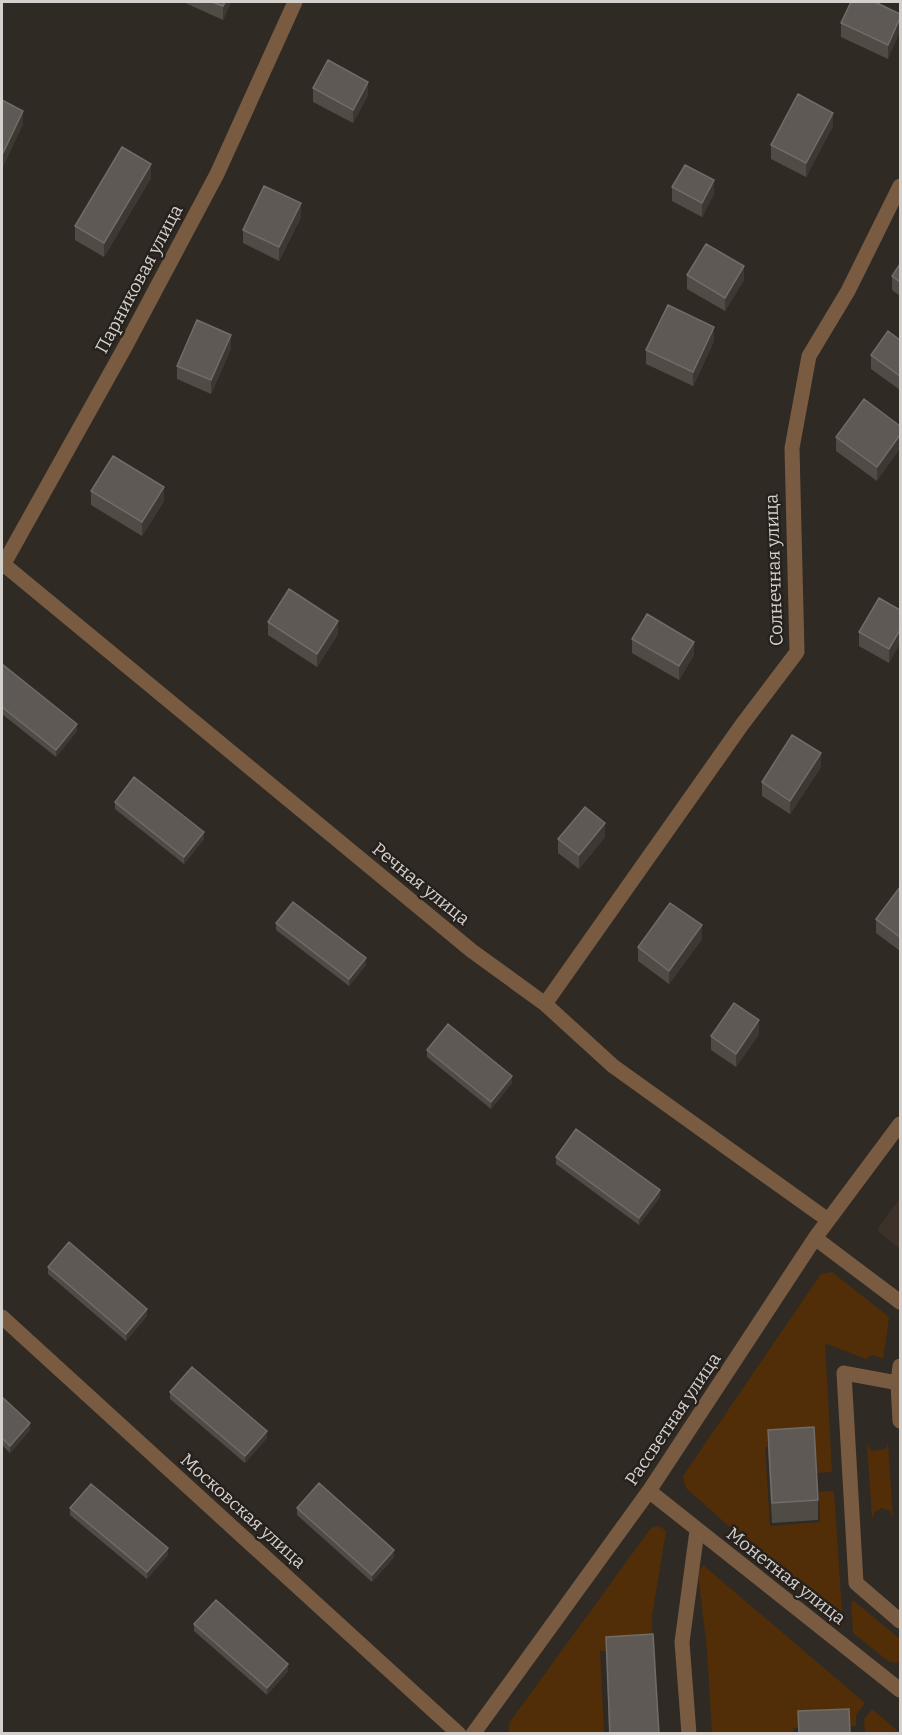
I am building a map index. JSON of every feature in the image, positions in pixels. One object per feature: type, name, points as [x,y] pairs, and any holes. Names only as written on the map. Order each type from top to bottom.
[{"type":"street","name":"Парниковая улица","points":[[2,565],[125,347],[217,174],[295,2]]},
{"type":"street","name":"Солнечная улица","points":[[545,1004],[728,744],[797,652],[792,448],[809,356],[848,291],[900,186]]},
{"type":"street","name":"Речная улица","points":[[2,565],[446,930],[545,1004],[613,1066],[828,1220]]},
{"type":"street","name":"Рассветная улица","points":[[473,1734],[649,1491],[815,1239],[900,1124]]},
{"type":"street","points":[[815,1239],[900,1302]]},
{"type":"street","name":"Московская улица","points":[[2,1317],[459,1734]]},
{"type":"street","points":[[900,1366],[898,1383],[900,1421]]},
{"type":"street","points":[[898,1383],[844,1373],[856,1582],[900,1621]]},
{"type":"street","name":"Монетная улица","points":[[649,1491],[900,1690]]},
{"type":"street","points":[[689,1734],[682,1642],[698,1531]]},
{"type":"shaded area","points":[[900,1198],[900,1249],[877,1230]]},
{"type":"shaded area","points":[[832,1272],[889,1317],[883,1359],[873,1355],[866,1359],[825,1343],[832,1472],[817,1473],[815,1444],[765,1447],[770,1526],[820,1522],[819,1492],[834,1491],[843,1628],[686,1488],[683,1476],[821,1274]]},
{"type":"shaded area","points":[[888,1443],[893,1517],[890,1511],[882,1508],[875,1512],[872,1519],[867,1444],[872,1451],[885,1449]]},
{"type":"shaded area","points":[[659,1526],[666,1531],[652,1616],[652,1649],[600,1651],[604,1733],[509,1734],[509,1723],[651,1528]]},
{"type":"shaded area","points":[[703,1565],[865,1703],[856,1715],[856,1726],[794,1728],[793,1733],[712,1733],[707,1650],[698,1573]]},
{"type":"shaded area","points":[[854,1601],[900,1639],[900,1659],[897,1663],[888,1661],[853,1633],[851,1603]]},
{"type":"shaded area","points":[[872,1709],[900,1733],[865,1733],[864,1719]]},
{"type":"building","points":[[212,2],[225,2],[223,6]]},
{"type":"building","points":[[851,2],[875,2],[900,14],[888,45],[841,23]]},
{"type":"building","points":[[328,60],[368,82],[353,110],[313,88]]},
{"type":"building","points":[[798,94],[833,113],[806,163],[771,145]]},
{"type":"building","points":[[2,100],[23,111],[2,155]]},
{"type":"building","points":[[122,147],[151,164],[104,243],[75,226]]},
{"type":"building","points":[[685,165],[714,180],[702,203],[672,187]]},
{"type":"building","points":[[264,186],[301,203],[279,247],[243,230]]},
{"type":"building","points":[[706,244],[744,266],[725,298],[687,275]]},
{"type":"building","points":[[900,264],[900,282],[892,276]]},
{"type":"building","points":[[668,305],[714,327],[693,372],[646,350]]},
{"type":"building","points":[[197,320],[231,335],[211,380],[177,366]]},
{"type":"building","points":[[888,331],[900,340],[900,376],[871,355]]},
{"type":"building","points":[[864,399],[900,426],[900,435],[877,467],[836,437]]},
{"type":"building","points":[[113,456],[164,487],[142,522],[91,491]]},
{"type":"building","points":[[289,589],[338,621],[317,654],[268,622]]},
{"type":"building","points":[[879,598],[900,610],[900,630],[889,649],[859,632]]},
{"type":"building","points":[[647,614],[694,642],[679,666],[632,639]]},
{"type":"building","points":[[2,664],[77,724],[56,750],[2,707]]},
{"type":"building","points":[[792,735],[821,753],[790,801],[762,782]]},
{"type":"building","points":[[134,777],[204,832],[184,857],[115,802]]},
{"type":"building","points":[[585,807],[605,823],[579,855],[558,839]]},
{"type":"building","points":[[900,887],[900,937],[876,919]]},
{"type":"building","points":[[293,902],[366,958],[349,979],[276,923]]},
{"type":"building","points":[[670,903],[702,925],[669,971],[638,947]]},
{"type":"building","points":[[734,1003],[759,1020],[736,1054],[711,1036]]},
{"type":"building","points":[[448,1024],[512,1076],[491,1102],[427,1050]]},
{"type":"building","points":[[576,1129],[660,1190],[639,1218],[556,1157]]},
{"type":"building","points":[[69,1242],[147,1309],[126,1334],[48,1267]]},
{"type":"building","points":[[192,1367],[267,1431],[245,1456],[170,1392]]},
{"type":"building","points":[[2,1397],[30,1423],[10,1446],[2,1438]]},
{"type":"building","points":[[814,1427],[818,1500],[772,1503],[768,1430]]},
{"type":"building","points":[[319,1483],[394,1550],[372,1575],[297,1508]]},
{"type":"building","points":[[91,1484],[168,1548],[147,1572],[70,1508]]},
{"type":"building","points":[[216,1600],[288,1664],[267,1688],[194,1624]]},
{"type":"building","points":[[653,1634],[659,1734],[610,1734],[606,1637]]},
{"type":"building","points":[[849,1709],[850,1734],[799,1734],[798,1711]]}]
